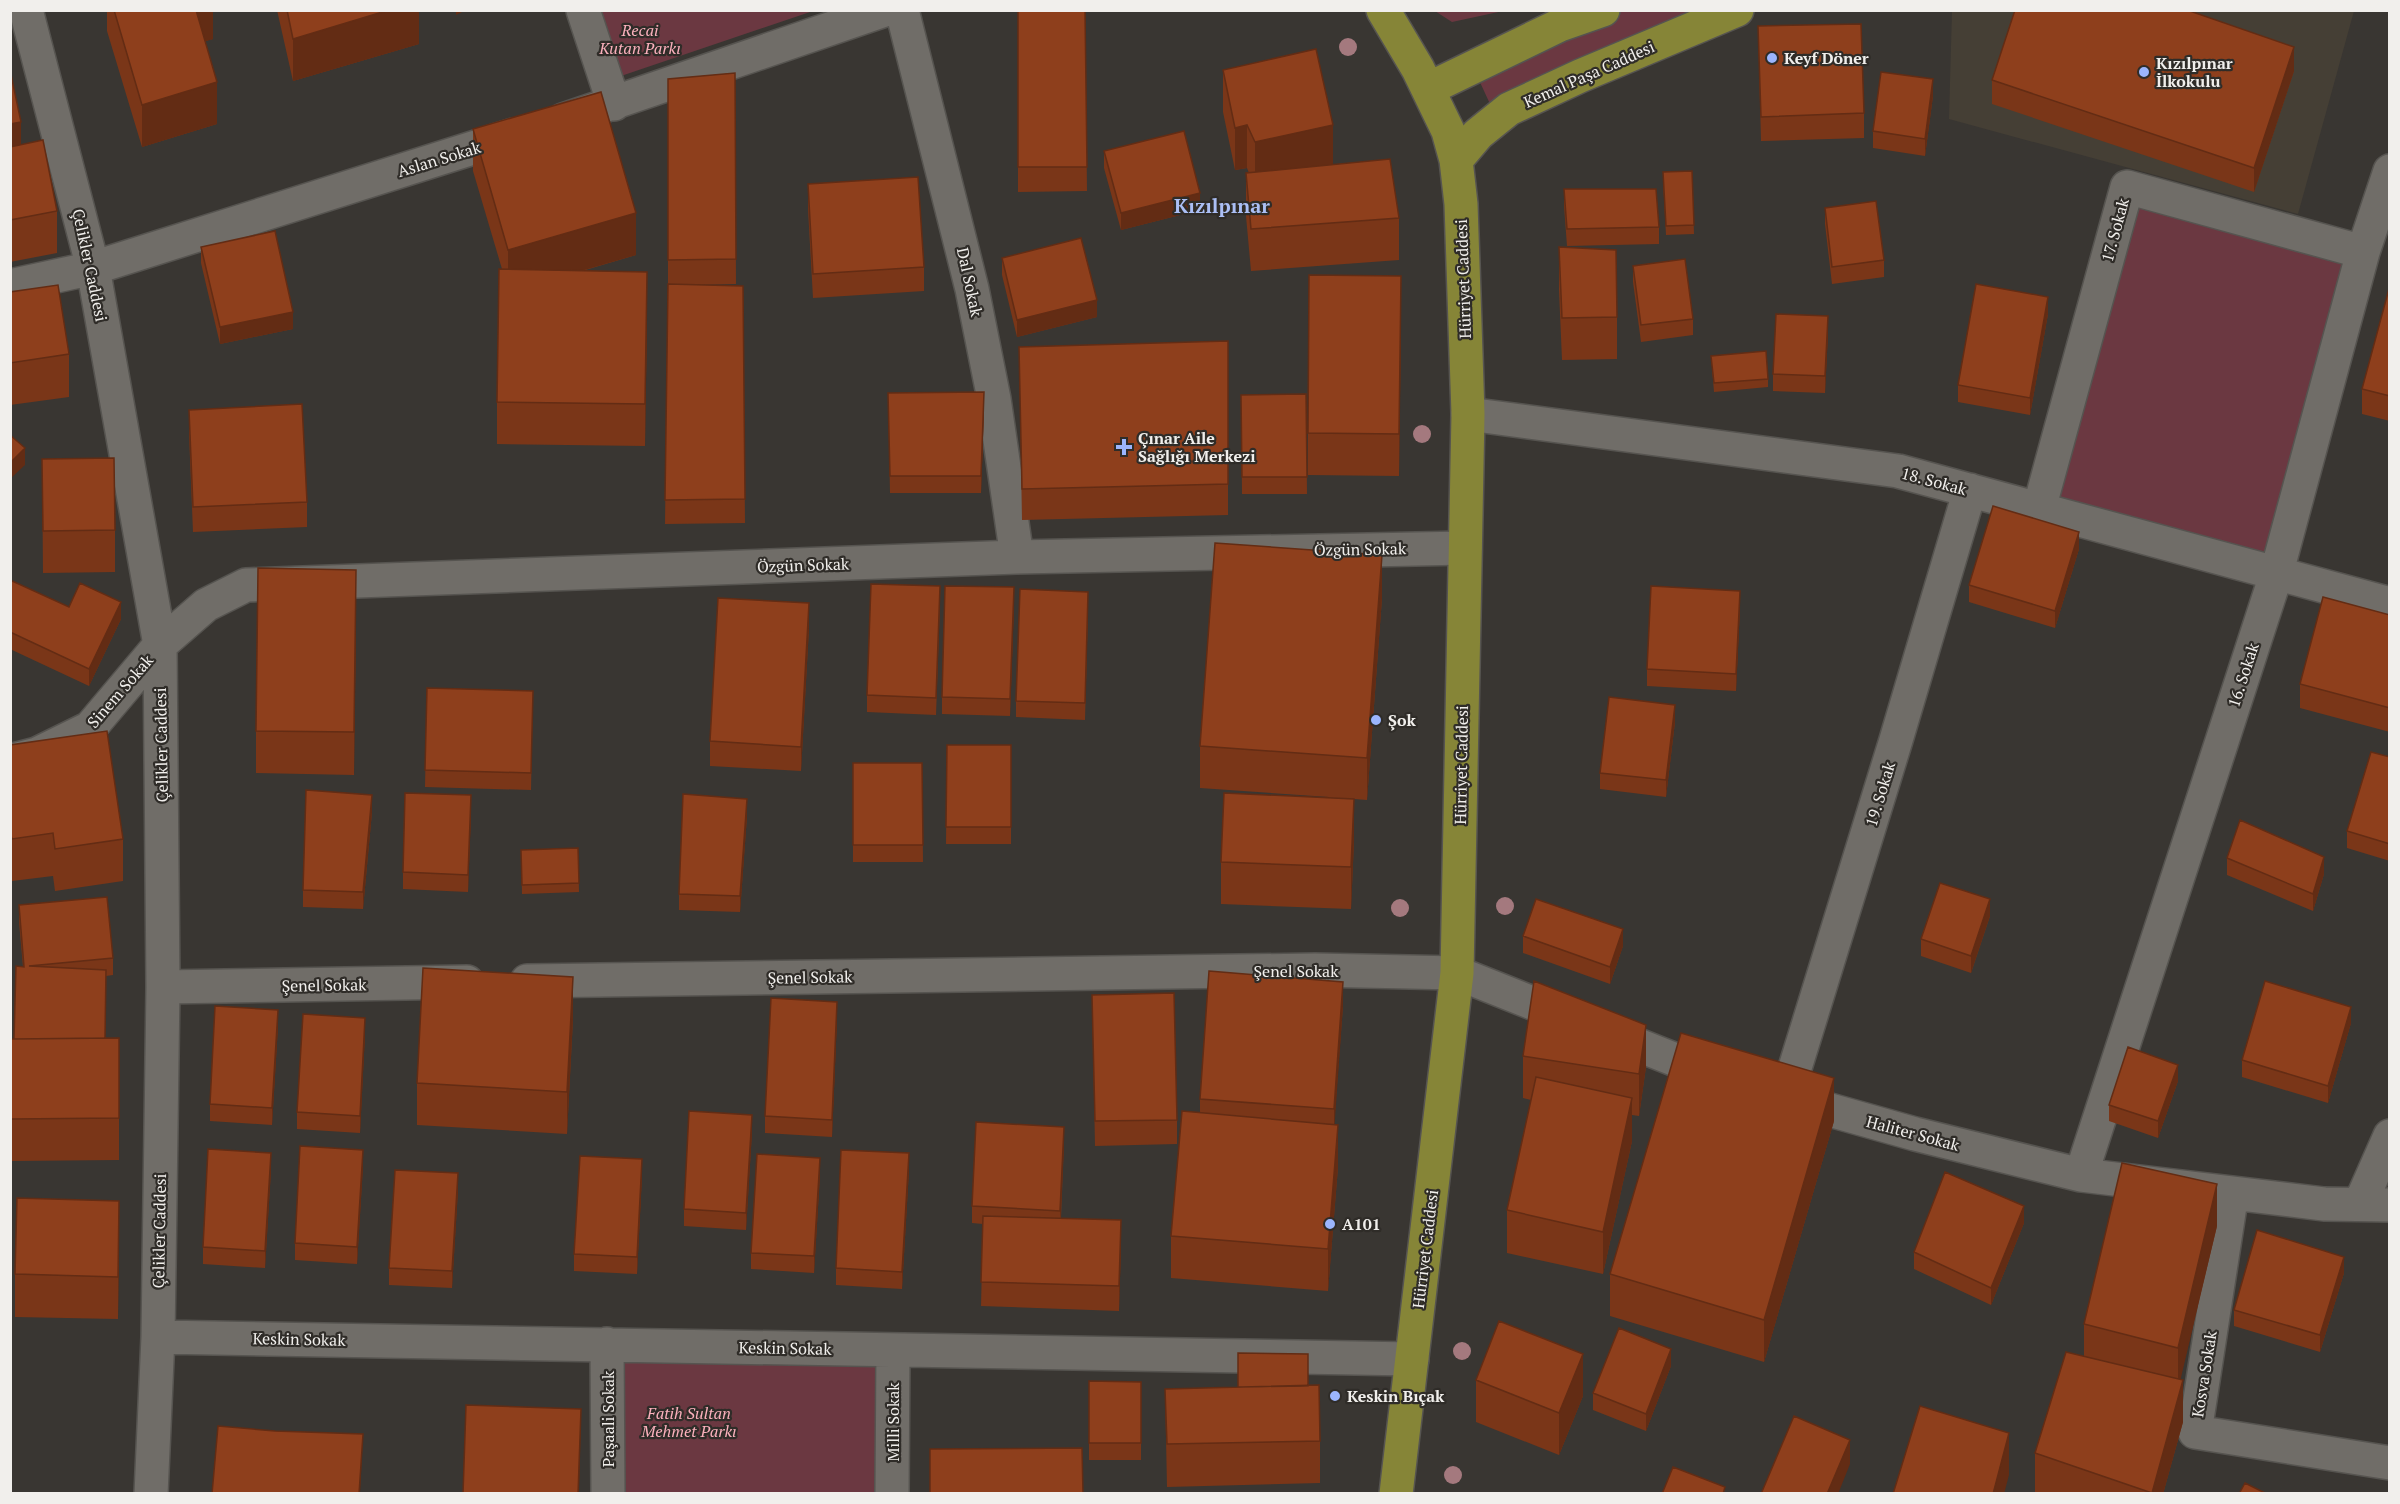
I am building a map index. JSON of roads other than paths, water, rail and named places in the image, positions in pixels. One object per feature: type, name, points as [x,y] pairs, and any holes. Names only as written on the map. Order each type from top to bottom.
[{"type":"main road","name":"Hürriyet Caddesi","points":[[1383,10],[1428,89],[1448,131],[1456,160],[1461,204],[1468,414],[1456,973],[1396,1494]]},
{"type":"main road","points":[[1428,89],[1560,25],[1603,10]]},
{"type":"main road","name":"Kemal Paşa Caddesi","points":[[1456,160],[1478,134],[1509,109],[1580,76],[1737,10]]},
{"type":"street","name":"Çelikler Caddesi","points":[[26,10],[93,268],[160,645],[163,987],[158,1337],[151,1494]]},
{"type":"street","points":[[583,10],[614,104]]},
{"type":"street","name":"Aslan Sokak","points":[[10,286],[93,268],[614,104],[885,10]]},
{"type":"street","name":"Dal Sokak","points":[[902,10],[972,290],[993,399],[1017,557]]},
{"type":"street","name":"16. Sokak","points":[[2081,1175],[2276,574],[2363,252],[2390,171]]},
{"type":"street","name":"17. Sokak","points":[[2039,509],[2127,187],[2363,252]]},
{"type":"street","name":"18. Sokak","points":[[1468,414],[1898,471],[2390,604]]},
{"type":"street","name":"19. Sokak","points":[[1786,1097],[1970,490]]},
{"type":"street","name":"Özgün Sokak","points":[[160,645],[206,605],[246,585],[1017,557],[1465,548]]},
{"type":"street","name":"Sinem Sokak","points":[[10,761],[37,754],[90,729],[160,645]]},
{"type":"street","name":"Şenel Sokak","points":[[163,987],[1103,972],[1315,970],[1456,973]]},
{"type":"street","name":"Haliter Sokak","points":[[1456,973],[1724,1079],[1915,1134],[2081,1175],[2324,1204],[2375,1205]]},
{"type":"street","points":[[2375,1205],[2390,1136]]},
{"type":"street","name":"Kosva Sokak","points":[[2232,1193],[2195,1432],[2390,1463]]},
{"type":"street","name":"Keskin Sokak","points":[[158,1337],[1412,1359]]},
{"type":"street","name":"Paşaali Sokak","points":[[607,1344],[608,1494]]},
{"type":"street","name":"Milli Sokak","points":[[892,1494],[893,1350]]},
{"type":"place","name":"Keyf Döner","points":[[1772,58]]},
{"type":"place","name":"Kızılpınar İlkokulu","points":[[2144,72]]},
{"type":"place","name":"Çınar Aile Sağlığı Merkezi","points":[[1124,447]]},
{"type":"place","name":"Şok","points":[[1376,720]]},
{"type":"place","name":"A101","points":[[1330,1224]]},
{"type":"place","name":"Keskin Bıçak","points":[[1335,1396]]},
{"type":"district","name":"Kızılpınar","points":[[1222,206]]},
{"type":"park label","name":"Recai Kutan Parkı","points":[[640,39]]},
{"type":"park label","name":"Fatih Sultan Mehmet Parkı","points":[[689,1422]]}]
